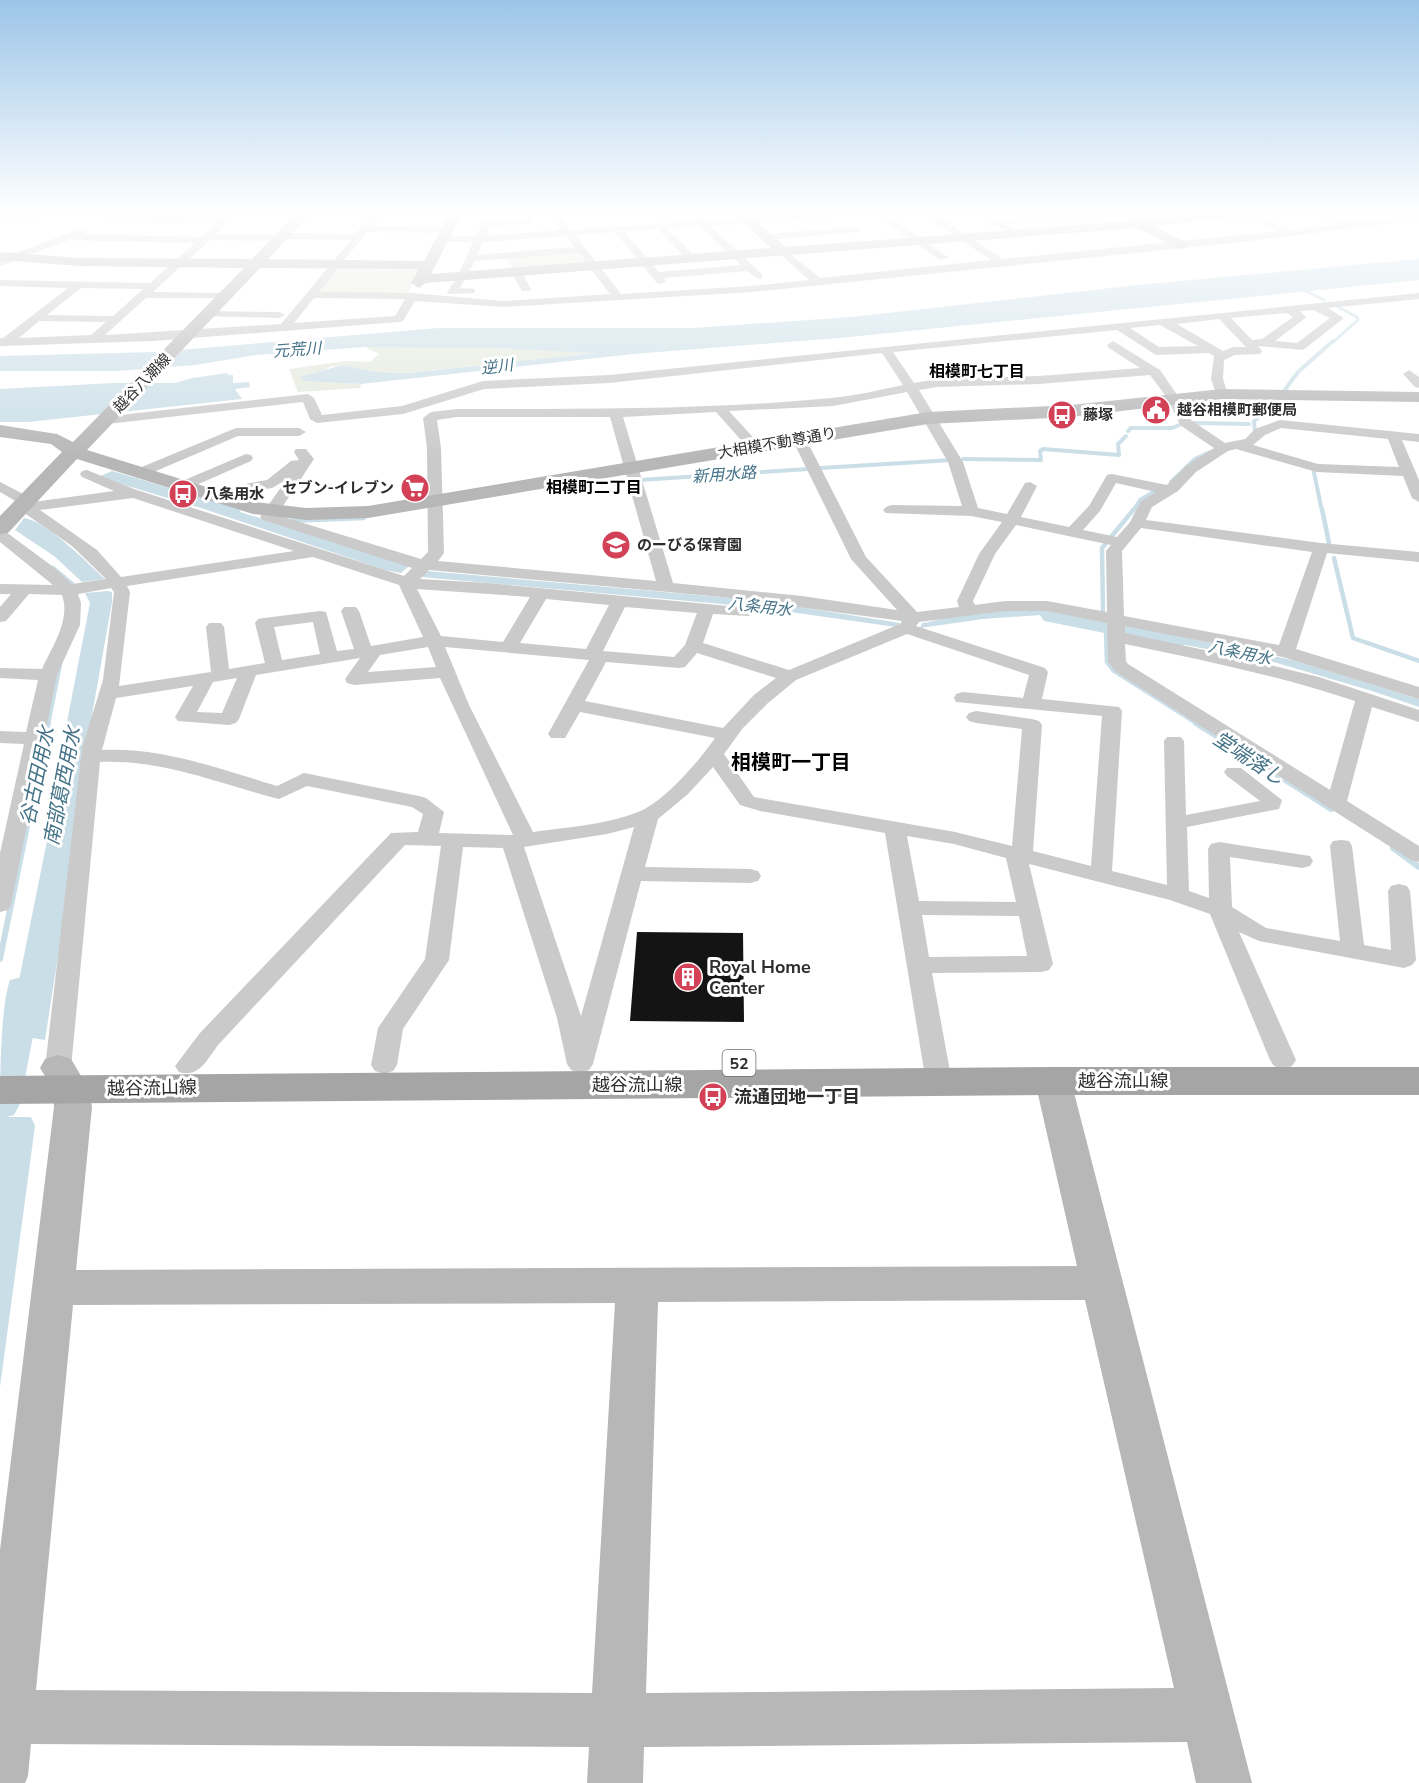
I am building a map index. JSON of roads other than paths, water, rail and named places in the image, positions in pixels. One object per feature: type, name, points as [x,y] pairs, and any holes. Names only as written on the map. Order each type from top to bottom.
[{"type":"main road","name":"越谷流山線","points":[[0,1069],[64,1078],[938,1072],[1283,1060],[1419,1059]]},
{"type":"main road","name":"越谷流山線","points":[[0,1090],[64,1078],[188,1066],[580,1064],[938,1072],[1053,1081],[1419,1081]]},
{"type":"street","points":[[3,342],[68,293]]},
{"type":"street","name":"越谷八潮線","points":[[0,528],[228,293]]},
{"type":"street","points":[[3,342],[187,336],[340,321],[399,319],[413,293]]},
{"type":"street","points":[[537,293],[548,302]]},
{"type":"street","points":[[613,293],[619,298]]},
{"type":"street","points":[[285,327],[311,295],[452,298],[490,304],[693,293]]},
{"type":"street","points":[[93,340],[142,295],[225,296]]},
{"type":"street","points":[[0,431],[45,437],[105,422],[308,398],[317,419],[324,420],[337,416],[382,414],[483,385],[609,379],[1419,296]]},
{"type":"street","points":[[1338,304],[1419,308]]},
{"type":"street","points":[[1245,342],[1268,339],[1299,347],[1338,318],[1315,306]]},
{"type":"street","points":[[1268,339],[1300,317],[1289,309]]},
{"type":"street","points":[[1252,313],[1268,339]]},
{"type":"street","points":[[208,314],[343,316],[340,321]]},
{"type":"street","points":[[1222,316],[1256,351],[1233,351],[1218,358],[1217,379],[1222,394]]},
{"type":"street","points":[[36,318],[116,319]]},
{"type":"street","points":[[1168,323],[1223,356]]},
{"type":"street","points":[[1119,326],[1156,351],[1210,349]]},
{"type":"street","points":[[1113,345],[1156,373],[1174,399],[1185,422],[1230,447],[1317,468],[1408,472]]},
{"type":"street","points":[[886,351],[947,442],[958,465],[971,511]]},
{"type":"street","points":[[580,1064],[519,841],[434,641],[407,585],[409,580],[428,565],[436,553],[434,448],[430,418],[436,414],[615,413],[833,402],[911,390],[922,385],[937,383],[1039,380],[1150,371]]},
{"type":"street","points":[[1409,374],[1419,384]]},
{"type":"street","name":"大相模不動尊通り","points":[[45,437],[57,440],[75,452],[117,467],[135,484],[180,487],[270,511],[343,514],[434,501],[930,418],[1071,411],[1222,394],[1279,393],[1419,397]]},
{"type":"street","points":[[423,404],[436,414]]},
{"type":"street","points":[[719,408],[754,446]]},
{"type":"street","points":[[615,413],[629,468],[666,587]]},
{"type":"street","points":[[205,495],[272,484],[296,463],[301,452],[324,420]]},
{"type":"street","points":[[1419,438],[1280,424],[1260,432],[1250,441],[1230,447],[1191,469],[1170,490],[1146,504],[1137,523],[1119,542],[1114,551],[1117,662],[1122,668],[1419,855]]},
{"type":"street","points":[[24,504],[135,484],[178,457],[236,432],[299,432]]},
{"type":"street","points":[[1393,435],[1419,498]]},
{"type":"street","points":[[799,439],[859,559],[910,623]]},
{"type":"street","points":[[301,452],[307,459],[268,517],[413,563],[802,601],[910,623],[1039,672],[1031,704]]},
{"type":"street","points":[[178,457],[219,469]]},
{"type":"street","points":[[180,487],[246,458]]},
{"type":"street","points":[[49,478],[77,468],[117,467]]},
{"type":"street","points":[[87,474],[135,484],[315,552],[409,580],[743,612]]},
{"type":"street","points":[[1073,531],[1095,508],[1112,478],[1170,490]]},
{"type":"street","points":[[0,486],[77,543],[108,571],[122,592],[112,680],[92,748],[64,1078],[73,1107],[0,1776]]},
{"type":"street","points":[[969,610],[965,601],[987,554],[1012,519],[1030,486]]},
{"type":"street","points":[[891,510],[971,511],[1119,542]]},
{"type":"street","points":[[1137,523],[1321,548],[1419,556]]},
{"type":"street","points":[[0,535],[46,569],[68,590],[73,603],[71,625],[48,675],[5,860],[0,905]]},
{"type":"street","points":[[1286,652],[1321,548]]},
{"type":"street","points":[[0,590],[68,590],[118,584],[315,552]]},
{"type":"street","points":[[0,617],[24,590]]},
{"type":"street","points":[[508,648],[541,593]]},
{"type":"street","points":[[558,734],[574,705],[618,601]]},
{"type":"street","points":[[188,1066],[209,1039],[399,838],[519,841],[607,828],[648,816],[681,790],[761,699],[790,676],[910,623],[969,610],[1005,606],[1047,606],[1365,698],[1419,716]]},
{"type":"street","points":[[107,694],[434,641],[680,663],[693,646],[707,609]]},
{"type":"street","points":[[350,611],[369,652]]},
{"type":"street","points":[[275,667],[264,623],[320,616],[330,658]]},
{"type":"street","points":[[215,627],[214,677],[185,717],[229,719],[249,671]]},
{"type":"street","points":[[1117,627],[1286,652],[1419,693]]},
{"type":"street","points":[[693,646],[790,676]]},
{"type":"street","points":[[369,652],[354,679],[446,672]]},
{"type":"street","points":[[0,674],[48,675]]},
{"type":"street","points":[[963,698],[1112,711],[1101,875]]},
{"type":"street","points":[[1336,804],[1365,698]]},
{"type":"street","points":[[574,705],[728,735]]},
{"type":"street","points":[[917,965],[1041,964],[1019,855],[1032,724],[976,717]]},
{"type":"street","points":[[0,737],[34,738]]},
{"type":"street","points":[[1174,741],[1178,895]]},
{"type":"street","points":[[714,754],[747,801],[760,806],[955,838],[1101,875],[1178,895],[1221,910],[1259,934],[1404,960],[1399,891]]},
{"type":"street","points":[[92,758],[109,755],[147,757],[279,793],[304,778],[419,802],[434,812],[427,838]]},
{"type":"street","points":[[1176,823],[1272,805],[1272,800],[1234,772]]},
{"type":"street","points":[[580,1064],[648,816]]},
{"type":"street","points":[[895,827],[917,965],[938,1072]]},
{"type":"street","points":[[384,1065],[391,1029],[437,960],[453,840]]},
{"type":"street","points":[[1341,846],[1353,951]]},
{"type":"street","points":[[1283,1060],[1223,921],[1219,849],[1302,861]]},
{"type":"street","points":[[632,874],[750,876]]},
{"type":"street","points":[[908,908],[1029,909]]},
{"type":"street","points":[[1053,1081],[1224,1783]]},
{"type":"street","points":[[52,1288],[1104,1283]]},
{"type":"street","points":[[615,1783],[637,1286]]},
{"type":"street","points":[[7,1717],[619,1720],[1208,1715]]},
{"type":"water","points":[[1065,293],[1287,293],[839,338],[633,354],[361,384],[303,381],[301,377],[342,365],[377,372],[409,373],[595,353],[495,348],[365,347],[256,355],[195,365],[117,371],[0,371],[0,356],[155,352],[438,328],[693,328],[852,317]]},
{"type":"water","points":[[227,373],[233,375],[233,383],[249,382],[250,387],[235,389],[242,399],[28,422],[0,422],[0,389],[113,383],[175,383]]},
{"type":"water","points":[[112,471],[241,509],[240,512],[410,565],[401,573],[385,570],[204,509],[98,477]]},
{"type":"water","points":[[24,518],[55,534],[105,579],[82,582],[54,556],[15,530]]},
{"type":"water","points":[[427,571],[755,600],[900,623],[896,627],[755,607],[422,577]]},
{"type":"water","points":[[112,592],[112,602],[86,749],[69,885],[45,1040],[7,1034],[7,1020],[13,1010],[50,826],[48,820],[90,603],[85,593]]},
{"type":"water","points":[[1030,609],[1098,618],[1100,627],[1041,615],[983,619],[920,628],[922,623],[954,615]]},
{"type":"water","points":[[1131,626],[1297,661],[1419,699],[1419,707],[1277,663],[1130,634]]},
{"type":"water","points":[[0,1117],[31,1117],[35,1126],[0,1387]]},
{"type":"waterway","name":"堂端落し","points":[[1310,293],[1324,300]]},
{"type":"waterway","name":"堂端落し","points":[[1332,343],[1358,320],[1357,317],[1338,307]]},
{"type":"waterway","name":"堂端落し","points":[[1284,391],[1298,372],[1333,341]]},
{"type":"waterway","name":"堂端落し","points":[[1253,434],[1255,432],[1254,421],[1276,404],[1281,396]]},
{"type":"waterway","name":"新用水路","points":[[1194,423],[1249,424]]},
{"type":"waterway","name":"新用水路","points":[[1128,431],[1131,428],[1172,428],[1182,424]]},
{"type":"waterway","name":"新用水路","points":[[963,459],[1041,460],[1040,451],[1043,449],[1119,455],[1118,444],[1126,436]]},
{"type":"waterway","name":"堂端落し","points":[[1171,482],[1195,459],[1210,452]]},
{"type":"waterway","name":"新用水路","points":[[821,468],[952,460]]},
{"type":"waterway","points":[[1310,468],[1313,468],[1322,511]]},
{"type":"waterway","name":"新用水路","points":[[639,480],[809,469]]},
{"type":"waterway","name":"新用水路","points":[[568,484],[599,482]]},
{"type":"waterway","name":"堂端落し","points":[[1133,511],[1140,500],[1155,491]]},
{"type":"waterway","name":"堂端落し","points":[[1103,611],[1102,548],[1134,509]]},
{"type":"waterway","points":[[1322,509],[1329,543]]},
{"type":"waterway","name":"新用水路","points":[[288,521],[364,518]]},
{"type":"waterway","points":[[1334,558],[1353,638],[1419,661]]},
{"type":"waterway","name":"谷古田用水","points":[[53,568],[72,584]]},
{"type":"waterway","name":"八条用水","points":[[1053,615],[1175,639]]},
{"type":"waterway","name":"堂端落し","points":[[1106,632],[1107,662],[1113,670],[1198,724]]},
{"type":"waterway","name":"谷古田用水","points":[[48,724],[60,664]]},
{"type":"waterway","name":"谷古田用水","points":[[0,959],[48,723]]},
{"type":"waterway","name":"堂端落し","points":[[1196,723],[1331,809]]},
{"type":"waterway","name":"堂端落し","points":[[1393,848],[1419,867]]},
{"type":"waterway","name":"南部葛西用水","points":[[0,1104],[23,989]]},
{"type":"place","name":"越谷相模町郵便局","points":[[1156,410]]},
{"type":"place","name":"藤塚","points":[[1062,415]]},
{"type":"place","name":"セブン-イレブン","points":[[415,488]]},
{"type":"place","name":"八条用水","points":[[183,494]]},
{"type":"place","name":"のーびる保育園","points":[[616,545]]},
{"type":"place","name":"Royal Home Center","points":[[688,977]]},
{"type":"place","name":"流通団地一丁目","points":[[713,1097]]},
{"type":"district","name":"相模町七丁目","points":[[977,371]]},
{"type":"district","name":"相模町二丁目","points":[[594,487]]},
{"type":"district","name":"相模町一丁目","points":[[791,762]]},
{"type":"water label","name":"元荒川","points":[[297,349]]},
{"type":"water label","name":"逆川","points":[[497,366]]}]
